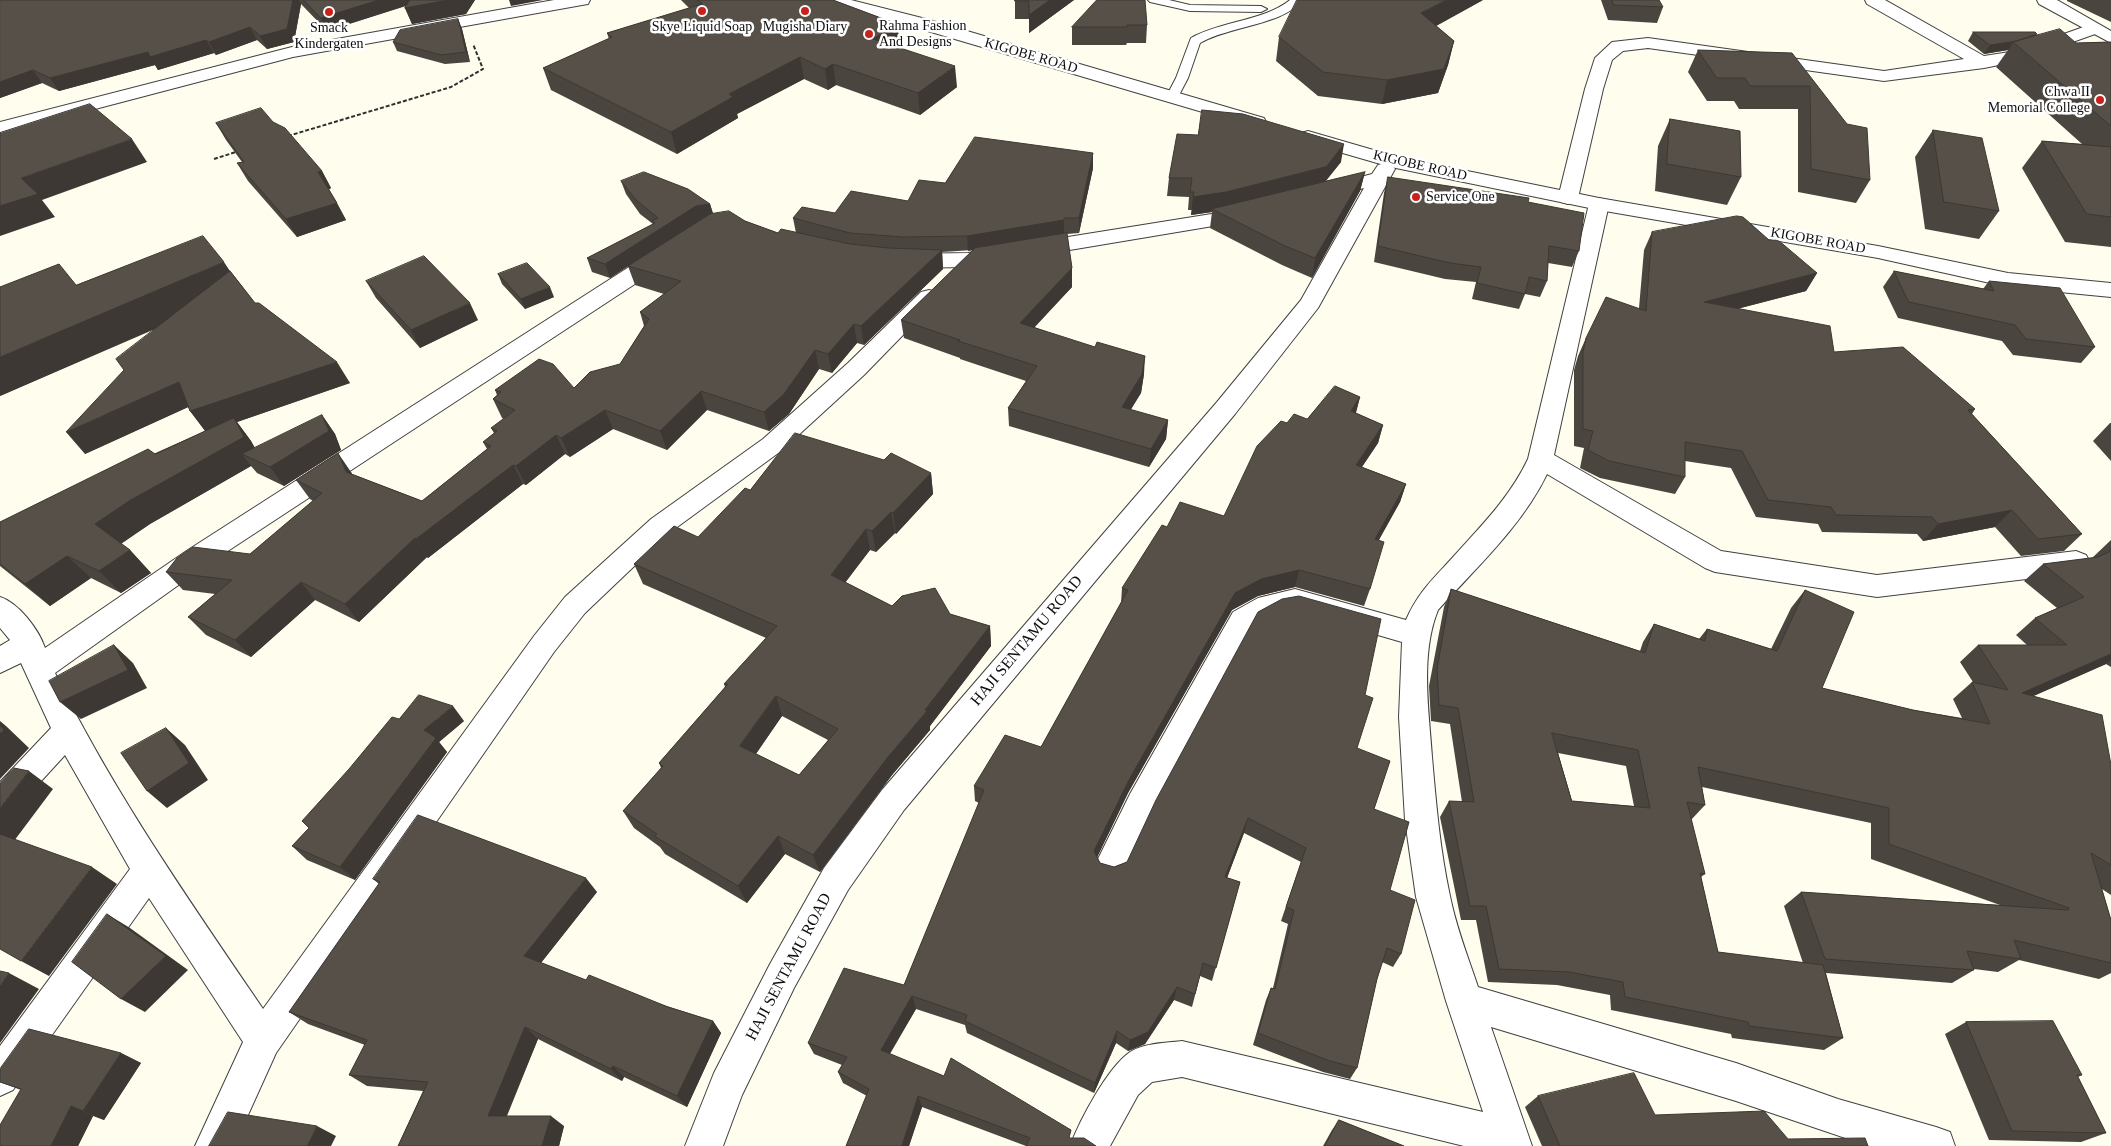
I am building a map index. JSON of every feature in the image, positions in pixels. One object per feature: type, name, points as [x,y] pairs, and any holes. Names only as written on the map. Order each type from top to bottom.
[{"type":"street","points":[[0,128],[292,52],[582,0]]},
{"type":"street","name":"KIGOBE ROAD","points":[[831,0],[920,23],[1282,129],[1385,170],[1568,198],[1878,252],[2008,280],[2111,290]]},
{"type":"street","points":[[1873,0],[1984,63]]},
{"type":"street","points":[[2045,0],[2092,29],[2111,38]]},
{"type":"street","points":[[1568,198],[1601,66],[1604,58],[1618,46],[1648,43],[1884,76],[1984,63],[2019,56],[2092,29]]},
{"type":"street","points":[[1302,198],[1385,170]]},
{"type":"street","name":"HAJI SENTAMU ROAD","points":[[704,1146],[727,1086],[782,976],[836,879],[893,800],[1226,408],[1310,303],[1385,170]]},
{"type":"street","points":[[1512,1142],[1464,1001],[1433,896],[1421,820],[1414,718],[1414,664],[1418,625],[1427,604],[1501,522],[1526,490],[1540,459],[1599,204]]},
{"type":"street","points":[[888,259],[968,260],[1225,218],[1273,205]]},
{"type":"street","points":[[0,661],[33,656],[198,557],[365,447],[524,347],[678,244]]},
{"type":"street","points":[[214,1146],[264,1040],[544,644],[575,605],[660,526],[772,444],[856,370],[968,260]]},
{"type":"street","points":[[1540,459],[1715,561],[1877,586],[2078,562]]},
{"type":"street","points":[[1112,864],[1141,804],[1243,620],[1259,608],[1276,601],[1295,600],[1417,635]]},
{"type":"street","points":[[0,608],[33,656],[68,731],[149,870],[264,1040]]},
{"type":"street","points":[[0,804],[68,731]]},
{"type":"street","points":[[0,1077],[149,870]]},
{"type":"street","points":[[1464,1001],[1609,1042],[1736,1082],[1838,1118],[1936,1146]]},
{"type":"street","points":[[1089,1146],[1125,1082],[1143,1065],[1182,1059],[1512,1142]]},
{"type":"lane","points":[[1154,0],[1177,7],[1288,8]]},
{"type":"lane","points":[[1195,41],[1215,29],[1288,8],[1297,0]]},
{"type":"lane","points":[[1172,97],[1182,78],[1195,41],[1193,24],[1177,7]]},
{"type":"path","points":[[280,139],[451,87],[483,69],[464,20]]},
{"type":"path","points":[[214,159],[243,150]]},
{"type":"building","points":[[0,0],[293,0],[287,29],[260,36],[250,27],[209,42],[206,40],[150,57],[148,52],[50,78],[33,70],[0,82]]},
{"type":"building","points":[[304,0],[379,0],[321,18]]},
{"type":"building","points":[[410,0],[449,0],[405,8]]},
{"type":"building","points":[[698,0],[833,0],[897,24],[873,39],[955,66],[918,93],[833,64],[825,69],[800,57],[729,94],[733,97],[671,132],[543,68],[612,37],[607,33],[702,4]]},
{"type":"building","points":[[1015,0],[1050,0],[1029,15],[1029,1]]},
{"type":"building","points":[[1097,0],[1145,0],[1147,25],[1072,27]]},
{"type":"building","points":[[1297,0],[1446,0],[1421,13],[1454,41],[1444,69],[1387,80],[1323,72],[1279,37]]},
{"type":"building","points":[[1612,0],[1659,0],[1663,7],[1614,5]]},
{"type":"building","points":[[458,19],[466,52],[441,55],[393,42],[400,30]]},
{"type":"building","points":[[2060,29],[2076,43],[2111,42],[2111,126],[2013,42]]},
{"type":"building","points":[[1973,32],[2035,32],[2037,34],[2017,41],[1990,45]]},
{"type":"building","points":[[1698,50],[1792,53],[1847,124],[1867,128],[1870,180],[1811,169],[1810,86],[1750,86],[1745,78],[1717,78]]},
{"type":"building","points":[[90,104],[132,139],[21,178],[38,194],[0,206],[0,133]]},
{"type":"building","points":[[261,108],[273,122],[285,128],[322,171],[318,172],[337,203],[286,219],[237,163],[244,162],[216,123]]},
{"type":"building","points":[[1202,110],[1243,114],[1344,144],[1327,166],[1329,166],[1226,192],[1193,197],[1194,192],[1190,192],[1192,178],[1169,178],[1177,134],[1198,135]]},
{"type":"building","points":[[1670,119],[1740,131],[1741,177],[1667,164]]},
{"type":"building","points":[[1933,130],[1982,138],[1999,211],[1944,202]]},
{"type":"building","points":[[975,137],[1093,153],[1079,218],[1064,218],[1064,220],[967,236],[903,237],[850,233],[793,218],[802,207],[835,213],[851,191],[908,201],[919,180],[945,183]]},
{"type":"building","points":[[2042,141],[2111,147],[2111,217],[2087,214]]},
{"type":"building","points":[[644,172],[688,189],[710,204],[696,206],[605,264],[587,258],[655,223],[652,221],[658,218],[636,200],[621,181]]},
{"type":"building","points":[[1365,172],[1315,258],[1285,246],[1212,209]]},
{"type":"building","points":[[1388,177],[1529,198],[1528,202],[1584,213],[1579,251],[1549,246],[1547,281],[1529,277],[1525,294],[1477,283],[1481,267],[1450,263],[1378,246]]},
{"type":"building","points":[[729,211],[745,221],[778,233],[781,229],[850,244],[888,248],[942,250],[861,326],[854,324],[828,354],[815,350],[784,394],[764,412],[701,391],[660,431],[605,410],[561,438],[556,435],[415,538],[345,604],[301,582],[235,640],[188,617],[232,580],[166,572],[177,558],[193,547],[250,554],[322,493],[296,480],[338,453],[346,472],[422,501],[491,446],[483,442],[497,431],[491,428],[515,410],[493,399],[501,392],[495,390],[539,359],[553,364],[574,388],[590,372],[620,364],[649,319],[640,312],[681,281],[628,266],[710,214]]},
{"type":"building","points":[[1737,216],[1743,217],[1769,240],[1778,240],[1817,273],[1704,302],[1830,326],[1834,352],[1903,347],[1975,409],[1968,410],[2082,534],[2038,539],[2012,510],[1938,524],[1932,517],[1836,515],[1831,507],[1768,500],[1742,451],[1685,442],[1685,477],[1609,461],[1588,450],[1593,431],[1583,429],[1583,352],[1586,338],[1606,297],[1646,311],[1652,232]]},
{"type":"building","points":[[1067,233],[1072,268],[1020,323],[1095,347],[1097,342],[1145,356],[1142,374],[1122,407],[1168,420],[1151,449],[1008,408],[1037,366],[958,341],[960,340],[901,320],[975,248]]},
{"type":"building","points":[[203,236],[224,262],[0,357],[0,287],[59,264],[76,285]]},
{"type":"building","points":[[424,256],[470,303],[411,330],[366,281]]},
{"type":"building","points":[[527,263],[550,287],[521,299],[498,274]]},
{"type":"building","points":[[230,271],[255,303],[259,303],[337,362],[190,411],[179,382],[66,432],[124,370],[116,359]]},
{"type":"building","points":[[1894,271],[1994,291],[1989,281],[2060,288],[2095,347],[2026,339],[2015,325],[1909,302]]},
{"type":"building","points":[[1335,386],[1360,397],[1351,411],[1383,425],[1356,465],[1406,484],[1375,539],[1384,542],[1370,589],[1299,570],[1261,579],[1235,593],[1130,778],[1094,851],[1100,863],[1114,867],[1127,862],[1156,800],[1258,612],[1282,599],[1299,596],[1381,619],[1365,695],[1373,698],[1357,748],[1390,761],[1374,809],[1409,822],[1390,890],[1415,900],[1401,954],[1387,948],[1377,979],[1357,1068],[1330,1061],[1258,1033],[1271,988],[1275,989],[1294,910],[1286,907],[1306,848],[1248,818],[1225,877],[1240,882],[1216,968],[1203,963],[1195,994],[1177,987],[1148,1032],[1130,1040],[1117,1031],[1095,1083],[965,1021],[967,1015],[912,996],[881,1050],[944,1076],[951,1058],[1071,1130],[1069,1138],[1084,1138],[1096,1146],[1026,1146],[1030,1138],[918,1096],[902,1146],[846,1146],[869,1089],[838,1072],[847,1057],[808,1043],[844,968],[904,985],[984,790],[974,786],[1005,735],[1041,747],[1128,590],[1122,588],[1162,525],[1167,527],[1180,502],[1224,516],[1257,446],[1281,421],[1287,423],[1294,414],[1307,419]]},
{"type":"building","points":[[322,415],[329,431],[270,467],[242,454]]},
{"type":"building","points":[[234,418],[244,437],[129,501],[95,524],[130,550],[99,571],[67,556],[25,584],[0,564],[0,522],[148,449],[155,454]]},
{"type":"building","points":[[795,433],[884,460],[891,453],[931,473],[893,513],[891,512],[872,531],[866,529],[831,575],[892,606],[902,596],[935,588],[950,614],[990,626],[925,710],[927,711],[888,757],[813,855],[778,836],[738,886],[654,836],[657,834],[623,811],[663,766],[659,763],[728,684],[724,684],[777,626],[634,564],[674,526],[698,537],[745,488],[750,490]],"holes":[[[776,696],[838,729],[799,775],[740,746]]]},
{"type":"building","points":[[2111,549],[2111,654],[2022,693],[2102,715],[2111,765],[2111,865],[2091,853],[2111,920],[2111,963],[2014,940],[2021,959],[1967,951],[1974,970],[1825,959],[1801,892],[2068,910],[2069,908],[1889,844],[1889,808],[1698,767],[1705,805],[1687,802],[1705,874],[1700,873],[1718,952],[1823,965],[1843,1038],[1749,1026],[1748,1022],[1625,997],[1623,982],[1569,972],[1499,969],[1486,906],[1470,906],[1449,801],[1474,802],[1458,708],[1439,705],[1437,669],[1451,589],[1645,653],[1654,624],[1705,641],[1707,629],[1777,651],[1805,590],[1854,612],[1822,688],[1913,710],[1990,724],[1972,682],[2008,690],[1978,645],[2067,645],[2035,618],[2084,597],[2043,564],[2098,557],[2109,552]],"holes":[[[1552,733],[1638,750],[1650,808],[1572,801]]]},
{"type":"building","points":[[114,645],[128,670],[60,702],[49,681]]},
{"type":"building","points":[[419,695],[453,706],[424,730],[436,738],[340,867],[292,846],[309,828],[302,821],[349,769],[392,717],[399,719]]},
{"type":"building","points":[[0,725],[4,730],[0,734]]},
{"type":"building","points":[[166,728],[189,763],[147,791],[121,753]]},
{"type":"building","points":[[14,768],[29,771],[0,808],[0,783]]},
{"type":"building","points":[[418,815],[586,878],[524,956],[586,980],[589,975],[668,1007],[713,1021],[677,1096],[613,1066],[611,1069],[525,1027],[488,1116],[551,1116],[542,1146],[398,1146],[428,1082],[349,1075],[367,1040],[289,1012],[380,882],[373,879]]},
{"type":"building","points":[[0,834],[92,867],[21,961],[0,949]]},
{"type":"building","points":[[107,914],[166,956],[121,999],[72,962]]},
{"type":"building","points":[[0,971],[9,973],[0,986]]},
{"type":"building","points":[[2053,1021],[2082,1075],[2077,1075],[2106,1133],[2012,1131],[1966,1022]]},
{"type":"building","points":[[29,1029],[121,1053],[83,1111],[71,1106],[51,1146],[0,1146],[0,1125],[21,1089],[0,1082],[0,1069]]},
{"type":"building","points":[[1634,1073],[1655,1115],[1764,1111],[1788,1139],[1865,1138],[1868,1146],[1560,1146],[1538,1096]]},
{"type":"building","points":[[228,1112],[317,1126],[307,1146],[209,1146]]},
{"type":"building","points":[[1339,1120],[1404,1146],[1325,1146]]},
{"type":"place","name":"Skye Liquid Soap","points":[[702,11]]},
{"type":"place","name":"Mugisha Diary","points":[[805,11]]},
{"type":"place","name":"Smack Kindergaten","points":[[329,12]]},
{"type":"place","name":"Rahma Fashion And Designs","points":[[869,34]]},
{"type":"place","name":"Chwa II Memorial College","points":[[2100,100]]},
{"type":"place","name":"Service One","points":[[1416,197]]}]
